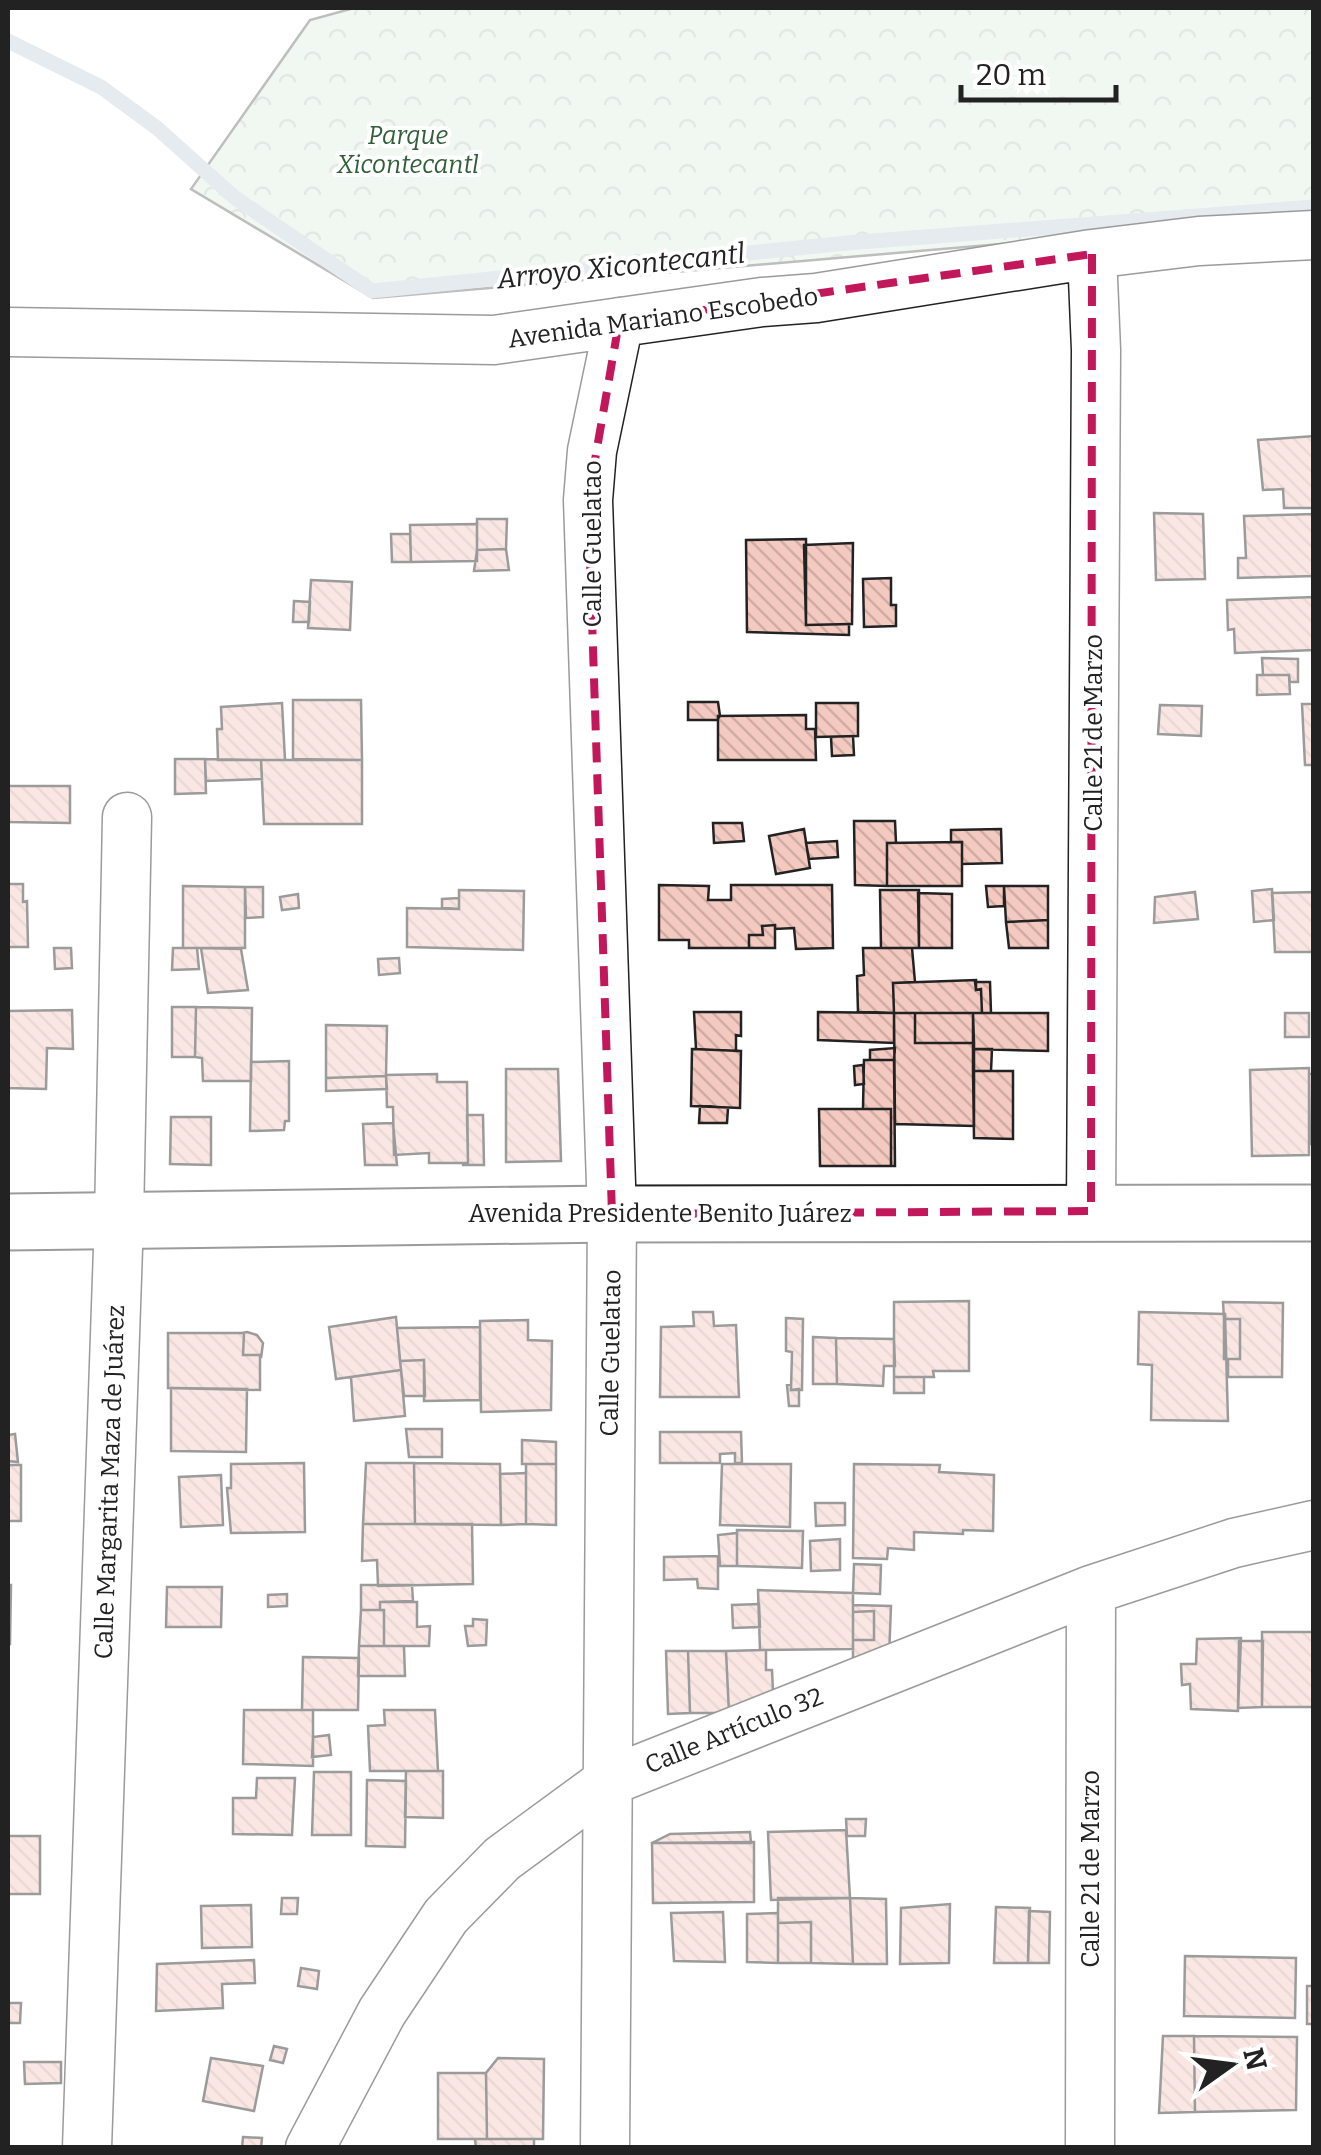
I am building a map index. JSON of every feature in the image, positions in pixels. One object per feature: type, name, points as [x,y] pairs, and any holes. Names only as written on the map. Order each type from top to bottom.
[{"type":"street","name":"Avenida Mariano Escobedo","points":[[8,332],[494,340],[816,298],[1092,254],[1199,241],[1314,236]]},
{"type":"street","name":"Calle 21 de Marzo","points":[[1091,1211],[1096,368],[1092,254]]},
{"type":"street","name":"Calle Guelatao","points":[[605,2148],[612,1214],[588,500],[592,450],[619,322]]},
{"type":"street","name":"Calle Margarita Maza de Juárez","points":[[87,2148],[120,1219],[127,817]]},
{"type":"street","name":"Avenida Presidente Benito Juárez","points":[[8,1222],[612,1214],[1314,1213]]},
{"type":"street","name":"Calle Artículo 32","points":[[310,2148],[382,2012],[446,1916],[502,1859],[607,1782],[1091,1590],[1234,1543],[1314,1525]]},
{"type":"street","name":"Calle 21 de Marzo","points":[[1090,2148],[1091,1590]]},
{"type":"highlighted area","points":[[1092,254],[1091,1211],[612,1214],[588,500],[619,322]]},
{"type":"green space","name":"Parque Xicontecantl","points":[[354,8],[1313,8],[1313,213],[1267,221],[373,298],[191,189],[310,20]]},
{"type":"building","points":[[1314,436],[1314,508],[1284,508],[1283,489],[1263,490],[1258,440]]},
{"type":"building","points":[[1154,513],[1203,514],[1205,579],[1156,580]]},
{"type":"building","points":[[1314,514],[1314,576],[1238,578],[1238,558],[1246,558],[1244,516]]},
{"type":"building","points":[[477,519],[507,519],[506,549],[477,550]]},
{"type":"building","points":[[477,524],[477,561],[411,562],[410,525]]},
{"type":"building","points":[[391,534],[410,534],[411,562],[392,562]]},
{"type":"building","points":[[806,539],[806,625],[849,624],[849,635],[747,632],[746,540]]},
{"type":"building","points":[[853,543],[852,624],[806,625],[804,545]]},
{"type":"building","points":[[506,549],[509,570],[474,571],[477,550]]},
{"type":"building","points":[[891,578],[896,626],[864,627],[863,579]]},
{"type":"building","points":[[311,580],[352,582],[350,630],[308,628]]},
{"type":"building","points":[[1314,597],[1314,650],[1235,653],[1234,629],[1228,630],[1227,600]]},
{"type":"building","points":[[294,601],[310,602],[309,622],[293,622]]},
{"type":"building","points":[[1262,658],[1298,659],[1298,682],[1290,682],[1289,675],[1263,675]]},
{"type":"building","points":[[1257,675],[1289,675],[1290,694],[1257,695]]},
{"type":"building","points":[[293,700],[361,700],[362,760],[293,759]]},
{"type":"building","points":[[688,702],[718,702],[720,716],[717,720],[688,720]]},
{"type":"building","points":[[282,703],[285,760],[218,760],[221,707]]},
{"type":"building","points":[[816,703],[858,703],[858,736],[816,737]]},
{"type":"building","points":[[1302,704],[1314,704],[1314,765],[1305,765]]},
{"type":"building","points":[[1160,705],[1202,706],[1201,736],[1158,734]]},
{"type":"building","points":[[806,715],[806,729],[815,729],[816,760],[718,760],[718,716]]},
{"type":"building","points":[[853,736],[854,755],[832,756],[831,737]]},
{"type":"building","points":[[175,759],[205,759],[206,793],[175,794]]},
{"type":"building","points":[[205,759],[261,760],[262,779],[206,781]]},
{"type":"building","points":[[261,760],[362,760],[362,824],[264,824]]},
{"type":"building","points":[[8,786],[70,786],[70,823],[8,822]]},
{"type":"building","points":[[854,821],[895,821],[896,843],[887,843],[887,886],[855,885]]},
{"type":"building","points":[[713,823],[742,823],[744,841],[714,843]]},
{"type":"building","points":[[804,829],[810,868],[776,874],[769,836]]},
{"type":"building","points":[[1001,829],[1002,863],[962,864],[962,842],[951,842],[951,830]]},
{"type":"building","points":[[837,841],[838,857],[809,859],[806,843]]},
{"type":"building","points":[[962,842],[962,886],[887,886],[887,843]]},
{"type":"building","points":[[8,884],[23,884],[28,947],[8,947]]},
{"type":"building","points":[[659,885],[709,886],[708,900],[731,900],[731,885],[832,885],[833,948],[796,949],[794,928],[775,929],[775,925],[762,926],[763,935],[749,935],[749,948],[689,948],[689,940],[659,940]]},
{"type":"building","points":[[183,886],[245,887],[245,948],[183,948]]},
{"type":"building","points":[[986,886],[1004,886],[1004,906],[988,907]]},
{"type":"building","points":[[1004,886],[1048,886],[1048,920],[1006,922]]},
{"type":"building","points":[[245,887],[263,887],[263,917],[246,918]]},
{"type":"building","points":[[1272,889],[1274,920],[1254,922],[1252,891]]},
{"type":"building","points":[[459,890],[524,891],[523,950],[407,947],[407,908],[459,909]]},
{"type":"building","points":[[880,890],[919,890],[919,948],[881,948]]},
{"type":"building","points":[[1195,892],[1198,919],[1154,923],[1155,897]]},
{"type":"building","points":[[1314,892],[1314,952],[1275,952],[1272,893]]},
{"type":"building","points":[[918,893],[952,894],[952,948],[919,948]]},
{"type":"building","points":[[298,894],[299,908],[282,910],[280,897]]},
{"type":"building","points":[[459,898],[459,909],[442,908],[442,899]]},
{"type":"building","points":[[1048,920],[1048,948],[1009,948],[1006,922]]},
{"type":"building","points":[[775,925],[775,948],[749,948],[749,935],[763,935],[762,926]]},
{"type":"building","points":[[54,948],[71,948],[72,968],[55,969]]},
{"type":"building","points":[[173,948],[197,948],[199,969],[172,970]]},
{"type":"building","points":[[201,948],[241,949],[248,990],[208,993]]},
{"type":"building","points":[[863,948],[912,948],[915,982],[893,983],[894,1013],[858,1012],[857,976],[864,975]]},
{"type":"building","points":[[399,958],[400,973],[379,975],[378,959]]},
{"type":"building","points":[[976,980],[976,990],[981,989],[982,1013],[894,1013],[893,983]]},
{"type":"building","points":[[975,982],[990,982],[991,1013],[982,1013],[981,989],[976,990]]},
{"type":"building","points":[[172,1007],[196,1007],[195,1057],[172,1057]]},
{"type":"building","points":[[196,1007],[252,1008],[251,1081],[203,1081],[202,1058],[195,1057]]},
{"type":"building","points":[[72,1010],[73,1049],[47,1048],[46,1089],[8,1088],[8,1011]]},
{"type":"building","points":[[694,1012],[741,1012],[741,1036],[736,1035],[736,1051],[696,1049]]},
{"type":"building","points":[[818,1012],[894,1013],[894,1043],[818,1040]]},
{"type":"building","points":[[894,1013],[915,1013],[915,1043],[974,1043],[974,1126],[895,1124]]},
{"type":"building","points":[[915,1013],[973,1013],[974,1043],[915,1043]]},
{"type":"building","points":[[973,1013],[1048,1013],[1048,1051],[973,1049]]},
{"type":"building","points":[[1285,1013],[1309,1013],[1309,1037],[1285,1037]]},
{"type":"building","points":[[326,1025],[387,1026],[386,1076],[326,1078]]},
{"type":"building","points":[[895,1048],[894,1060],[870,1060],[870,1050]]},
{"type":"building","points":[[692,1049],[741,1051],[740,1108],[691,1106]]},
{"type":"building","points":[[973,1049],[992,1049],[991,1071],[973,1071]]},
{"type":"building","points":[[864,1060],[894,1060],[895,1166],[891,1166],[891,1109],[863,1109]]},
{"type":"building","points":[[289,1061],[289,1121],[285,1121],[284,1130],[250,1131],[251,1062]]},
{"type":"building","points":[[863,1065],[864,1084],[855,1085],[854,1066]]},
{"type":"building","points":[[1309,1068],[1309,1155],[1252,1156],[1250,1070]]},
{"type":"building","points":[[506,1069],[558,1069],[561,1161],[506,1162]]},
{"type":"building","points":[[973,1071],[1013,1071],[1013,1139],[974,1138]]},
{"type":"building","points":[[437,1074],[437,1082],[467,1082],[468,1163],[429,1163],[429,1153],[394,1155],[393,1107],[387,1107],[386,1075]]},
{"type":"building","points":[[1309,1074],[1314,1074],[1314,1144],[1310,1144]]},
{"type":"building","points":[[386,1076],[387,1089],[326,1091],[326,1078]]},
{"type":"building","points":[[700,1106],[728,1108],[727,1123],[699,1123]]},
{"type":"building","points":[[819,1109],[891,1109],[891,1166],[820,1166]]},
{"type":"building","points":[[467,1115],[483,1115],[484,1165],[462,1165],[468,1163]]},
{"type":"building","points":[[171,1117],[211,1117],[211,1165],[170,1164]]},
{"type":"building","points":[[393,1123],[397,1165],[365,1165],[363,1124]]},
{"type":"building","points":[[969,1301],[969,1371],[933,1371],[934,1377],[894,1377],[894,1302]]},
{"type":"building","points":[[1223,1302],[1283,1303],[1282,1377],[1228,1377],[1228,1359],[1240,1359],[1240,1319],[1224,1319]]},
{"type":"building","points":[[693,1312],[713,1312],[714,1326],[736,1325],[739,1397],[660,1397],[661,1327],[694,1326]]},
{"type":"building","points":[[1139,1312],[1225,1314],[1228,1421],[1151,1420],[1152,1365],[1138,1364]]},
{"type":"building","points":[[396,1317],[401,1370],[336,1379],[329,1327]]},
{"type":"building","points":[[786,1318],[803,1319],[802,1390],[791,1390],[792,1352],[786,1351]]},
{"type":"building","points":[[1224,1319],[1240,1319],[1240,1359],[1224,1359]]},
{"type":"building","points":[[528,1320],[528,1340],[552,1341],[551,1410],[481,1412],[480,1321]]},
{"type":"building","points":[[480,1327],[480,1400],[424,1401],[424,1360],[400,1361],[397,1328]]},
{"type":"building","points":[[168,1333],[244,1333],[243,1355],[260,1355],[260,1390],[168,1388]]},
{"type":"building","points":[[242,1333],[257,1335],[263,1343],[261,1358],[243,1355]]},
{"type":"building","points":[[813,1337],[836,1338],[837,1384],[813,1384]]},
{"type":"building","points":[[836,1338],[894,1339],[895,1366],[884,1366],[883,1386],[837,1384]]},
{"type":"building","points":[[424,1360],[425,1396],[404,1396],[400,1361]]},
{"type":"building","points":[[401,1370],[405,1416],[354,1421],[351,1377]]},
{"type":"building","points":[[894,1377],[924,1377],[924,1393],[894,1393]]},
{"type":"building","points":[[791,1384],[791,1390],[799,1389],[799,1406],[789,1406],[787,1385]]},
{"type":"building","points":[[171,1388],[247,1389],[246,1452],[171,1451]]},
{"type":"building","points":[[406,1429],[442,1429],[442,1457],[409,1457]]},
{"type":"building","points":[[660,1432],[741,1432],[742,1463],[735,1463],[735,1453],[720,1454],[720,1463],[660,1463]]},
{"type":"building","points":[[15,1434],[18,1462],[8,1461],[8,1435]]},
{"type":"building","points":[[522,1440],[556,1442],[556,1464],[522,1464]]},
{"type":"building","points":[[304,1463],[305,1532],[231,1533],[227,1488],[231,1488],[231,1464]]},
{"type":"building","points":[[366,1463],[414,1463],[415,1524],[363,1524]]},
{"type":"building","points":[[414,1463],[500,1464],[501,1525],[415,1524]]},
{"type":"building","points":[[526,1464],[556,1464],[556,1525],[526,1524]]},
{"type":"building","points":[[722,1464],[791,1464],[790,1527],[720,1525]]},
{"type":"building","points":[[854,1464],[940,1465],[939,1472],[994,1475],[993,1531],[914,1532],[914,1550],[888,1548],[887,1559],[853,1558]]},
{"type":"building","points":[[8,1465],[21,1465],[21,1521],[8,1521]]},
{"type":"building","points":[[526,1473],[526,1524],[501,1525],[500,1474]]},
{"type":"building","points":[[221,1475],[223,1525],[181,1527],[179,1477]]},
{"type":"building","points":[[815,1503],[845,1503],[845,1525],[816,1526]]},
{"type":"building","points":[[363,1524],[472,1524],[473,1584],[378,1586],[377,1560],[362,1561]]},
{"type":"building","points":[[737,1530],[803,1531],[802,1568],[737,1566]]},
{"type":"building","points":[[737,1533],[737,1566],[720,1566],[718,1535]]},
{"type":"building","points":[[840,1539],[840,1570],[811,1571],[810,1541]]},
{"type":"building","points":[[718,1556],[718,1589],[698,1588],[697,1579],[664,1580],[664,1557]]},
{"type":"building","points":[[854,1564],[881,1565],[880,1594],[853,1593]]},
{"type":"building","points":[[11,1585],[10,1644],[8,1644]]},
{"type":"building","points":[[361,1585],[412,1585],[413,1601],[380,1602],[380,1610],[361,1610]]},
{"type":"building","points":[[167,1587],[222,1587],[221,1627],[166,1627]]},
{"type":"building","points":[[758,1590],[853,1593],[853,1649],[760,1650]]},
{"type":"building","points":[[287,1594],[287,1606],[268,1607],[268,1595]]},
{"type":"building","points":[[380,1602],[417,1602],[417,1627],[430,1626],[429,1646],[384,1646],[384,1610],[380,1610]]},
{"type":"building","points":[[759,1604],[760,1627],[733,1628],[732,1605]]},
{"type":"building","points":[[853,1605],[891,1606],[889,1657],[853,1673],[853,1640],[874,1640],[874,1611],[853,1612]]},
{"type":"building","points":[[361,1610],[384,1610],[384,1646],[359,1646]]},
{"type":"building","points":[[874,1611],[874,1640],[853,1640],[853,1612]]},
{"type":"building","points":[[473,1619],[487,1620],[486,1645],[468,1646],[465,1626],[473,1626]]},
{"type":"building","points":[[1262,1632],[1314,1632],[1314,1707],[1262,1707]]},
{"type":"building","points":[[1241,1638],[1238,1711],[1191,1709],[1190,1684],[1182,1685],[1181,1664],[1196,1664],[1197,1639]]},
{"type":"building","points":[[1239,1641],[1263,1641],[1262,1707],[1238,1708]]},
{"type":"building","points":[[359,1646],[404,1646],[405,1676],[358,1676]]},
{"type":"building","points":[[766,1650],[766,1670],[772,1670],[774,1712],[729,1713],[726,1651]]},
{"type":"building","points":[[666,1651],[688,1651],[690,1713],[668,1714]]},
{"type":"building","points":[[688,1651],[726,1651],[729,1713],[690,1713]]},
{"type":"building","points":[[303,1657],[359,1658],[358,1710],[302,1710]]},
{"type":"building","points":[[244,1710],[313,1710],[313,1766],[243,1764]]},
{"type":"building","points":[[384,1710],[435,1710],[438,1771],[370,1771],[368,1726],[385,1725]]},
{"type":"building","points":[[329,1735],[331,1755],[312,1757],[313,1737]]},
{"type":"building","points":[[406,1771],[443,1771],[443,1818],[405,1817]]},
{"type":"building","points":[[314,1772],[351,1772],[351,1835],[312,1835]]},
{"type":"building","points":[[257,1778],[295,1778],[292,1835],[233,1834],[233,1798],[256,1798]]},
{"type":"building","points":[[367,1780],[406,1781],[405,1847],[366,1846]]},
{"type":"building","points":[[846,1819],[866,1819],[865,1836],[847,1836]]},
{"type":"building","points":[[846,1830],[850,1898],[771,1900],[768,1832]]},
{"type":"building","points":[[750,1832],[751,1843],[652,1843],[670,1834]]},
{"type":"building","points":[[8,1836],[40,1836],[40,1894],[8,1894]]},
{"type":"building","points":[[754,1842],[754,1902],[653,1903],[652,1843]]},
{"type":"building","points":[[282,1898],[298,1898],[297,1914],[281,1914]]},
{"type":"building","points":[[778,1898],[850,1898],[853,1964],[811,1963],[811,1922],[778,1923]]},
{"type":"building","points":[[850,1898],[886,1899],[887,1964],[853,1964]]},
{"type":"building","points":[[950,1904],[949,1963],[900,1964],[901,1908]]},
{"type":"building","points":[[251,1905],[252,1947],[202,1948],[201,1906]]},
{"type":"building","points":[[996,1907],[1030,1908],[1028,1963],[994,1963]]},
{"type":"building","points":[[1029,1911],[1050,1912],[1049,1963],[1028,1963]]},
{"type":"building","points":[[723,1912],[725,1962],[674,1961],[671,1913]]},
{"type":"building","points":[[778,1913],[778,1963],[747,1962],[747,1914]]},
{"type":"building","points":[[811,1922],[811,1963],[778,1963],[778,1923]]},
{"type":"building","points":[[1185,1956],[1296,1958],[1295,2018],[1184,2016]]},
{"type":"building","points":[[254,1960],[255,1983],[222,1984],[223,2008],[156,2011],[157,1964]]},
{"type":"building","points":[[301,1968],[319,1971],[317,1989],[298,1986]]},
{"type":"building","points":[[1307,1986],[1314,1986],[1314,2024],[1307,2024]]},
{"type":"building","points":[[8,2003],[21,2003],[20,2023],[8,2023]]},
{"type":"building","points":[[1163,2036],[1194,2036],[1195,2112],[1159,2113]]},
{"type":"building","points":[[1194,2036],[1297,2037],[1296,2110],[1195,2112]]},
{"type":"building","points":[[274,2046],[287,2049],[283,2063],[270,2060]]},
{"type":"building","points":[[211,2058],[263,2066],[254,2111],[203,2101]]},
{"type":"building","points":[[498,2058],[544,2059],[543,2139],[487,2139],[486,2073]]},
{"type":"building","points":[[24,2062],[61,2062],[61,2083],[25,2084]]},
{"type":"building","points":[[438,2073],[486,2073],[487,2139],[438,2139]]},
{"type":"building","points":[[243,2137],[262,2138],[261,2148],[242,2148]]},
{"type":"building","points":[[475,2139],[534,2139],[534,2148],[476,2148]]},
{"type":"waterway","name":"Arroyo Xicontecantl","points":[[8,41],[101,87],[157,128],[234,197],[372,291],[847,243],[1314,207]]}]
